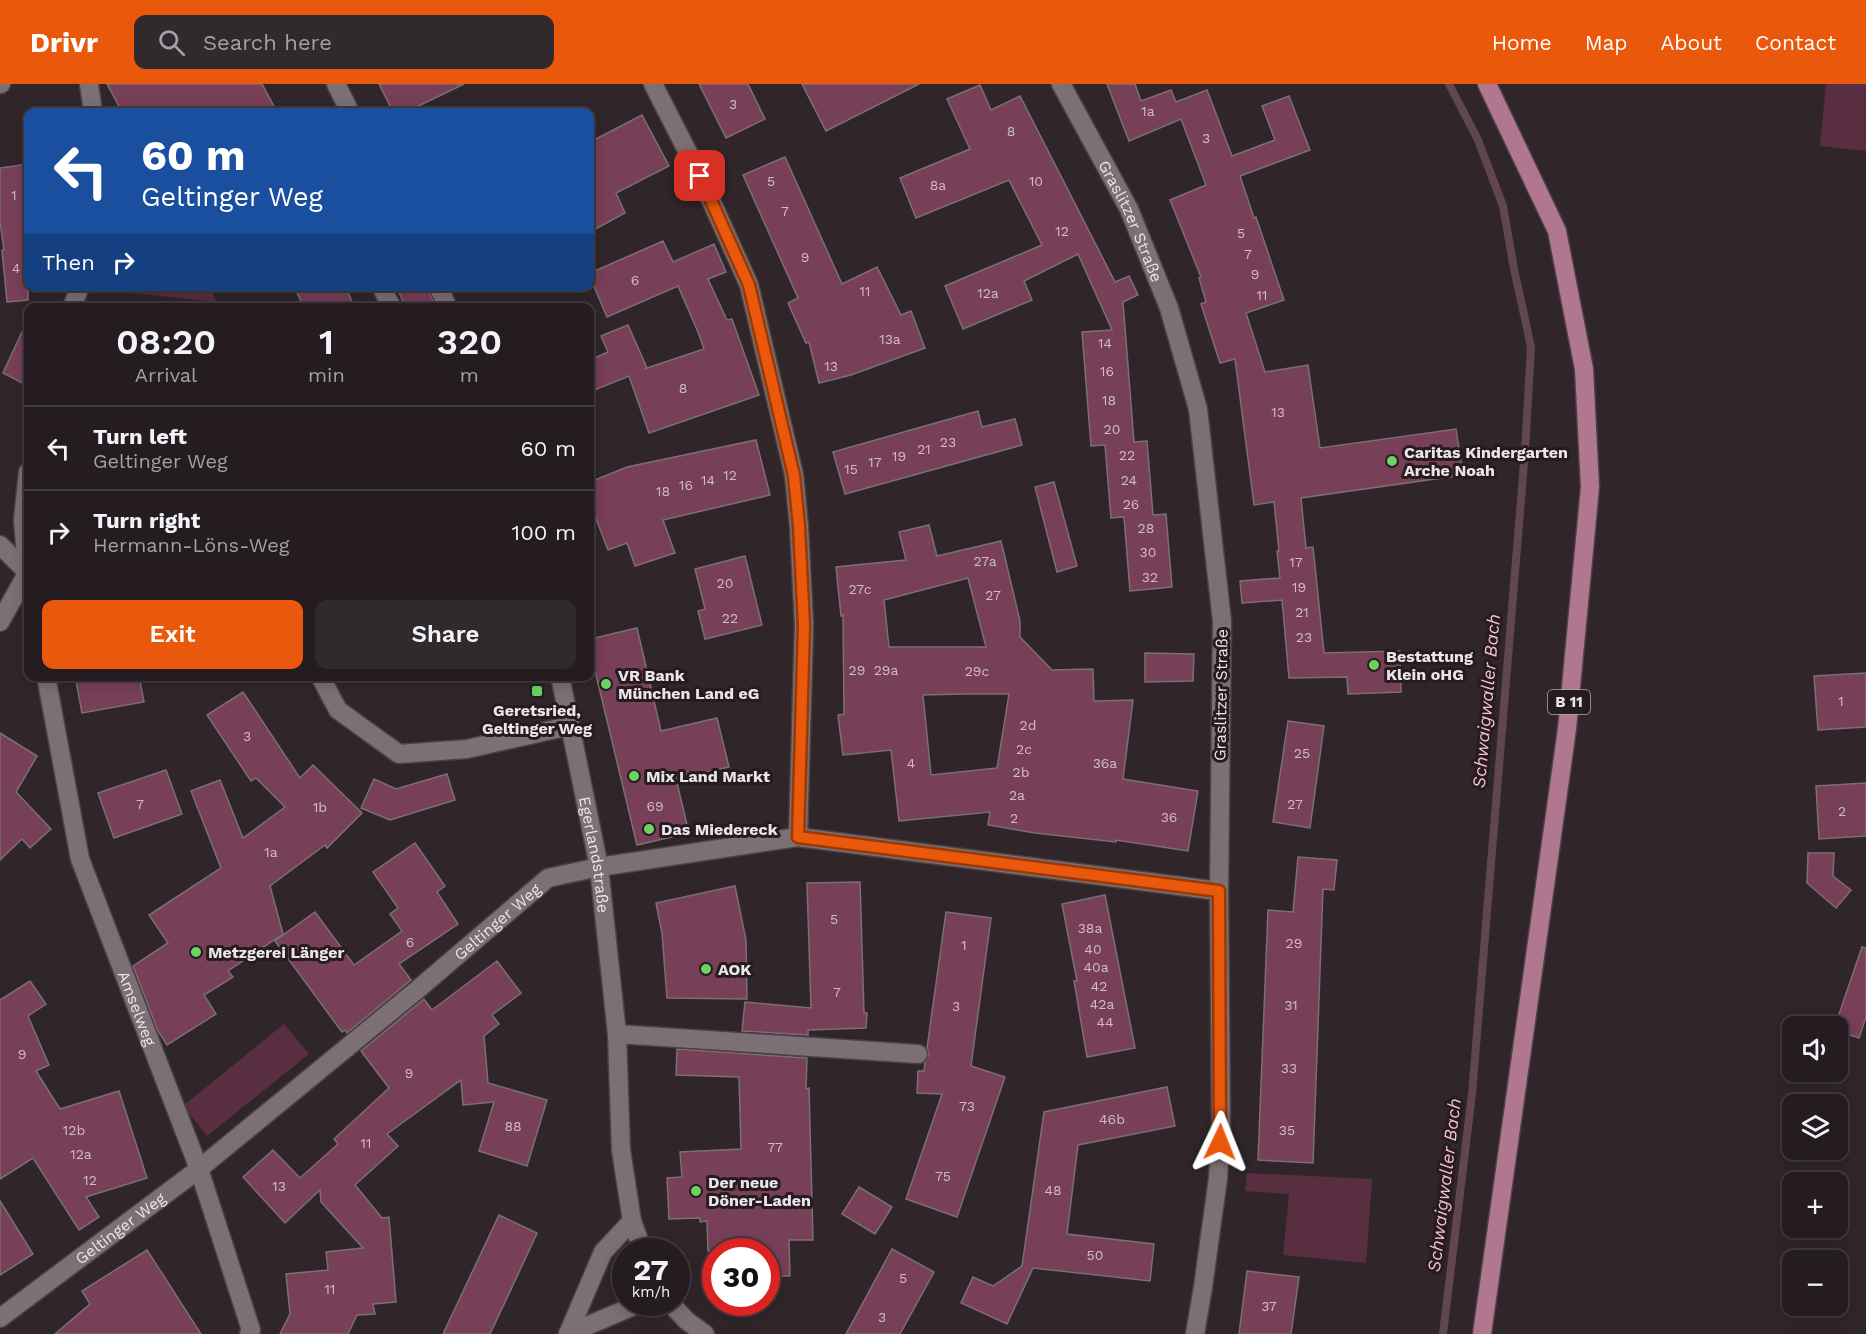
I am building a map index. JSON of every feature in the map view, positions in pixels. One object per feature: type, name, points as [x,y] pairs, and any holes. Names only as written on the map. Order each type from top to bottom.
[{"type":"main road","name":"B 11","points":[[1482,1334],[1567,729],[1590,487],[1584,369],[1557,231],[1488,84]]},
{"type":"street","points":[[89,84],[92,108]]},
{"type":"street","points":[[336,84],[348,108]]},
{"type":"street","points":[[652,84],[700,176],[749,285],[794,476],[804,625],[798,837]]},
{"type":"street","name":"Graslitzer Straße","points":[[1061,84],[1129,209],[1169,308],[1198,409],[1222,621],[1219,891],[1221,1125],[1208,1255],[1195,1334]]},
{"type":"street","points":[[24,510],[24,531]]},
{"type":"street","points":[[0,545],[24,570]]},
{"type":"street","points":[[0,622],[24,581]]},
{"type":"street","name":"Amselweg","points":[[47,681],[80,859],[199,1169],[241,1295],[251,1330],[249,1334]]},
{"type":"street","points":[[323,681],[338,710],[399,754],[467,749],[569,726]]},
{"type":"street","name":"Egerlandstraße","points":[[561,681],[599,867],[617,1034],[621,1150],[632,1221],[638,1238]]},
{"type":"street","name":"Geltinger Weg","points":[[0,1318],[199,1169],[417,990],[548,878],[599,867],[798,837],[1219,891]]},
{"type":"street","points":[[617,1034],[918,1054]]},
{"type":"street","points":[[568,1334],[603,1252],[632,1221]]},
{"type":"street","points":[[568,1334],[612,1315]]},
{"type":"street","points":[[685,1327],[705,1334]]},
{"type":"shaded area","points":[[1826,84],[1866,84],[1866,151],[1820,146]]},
{"type":"shaded area","points":[[113,291],[211,291],[217,302]]},
{"type":"shaded area","points":[[284,1024],[309,1054],[207,1136],[183,1106]]},
{"type":"shaded area","points":[[1247,1173],[1372,1179],[1366,1263],[1283,1255],[1289,1194],[1245,1191]]},
{"type":"building","points":[[107,84],[262,84],[275,108],[120,108]]},
{"type":"building","points":[[379,84],[464,84],[414,108],[391,108]]},
{"type":"building","points":[[699,84],[748,84],[765,119],[726,138]]},
{"type":"building","points":[[802,84],[919,84],[826,131]]},
{"type":"building","points":[[1107,84],[1135,84],[1141,101],[1171,90],[1176,102],[1207,90],[1232,156],[1275,140],[1262,106],[1289,96],[1310,150],[1240,176],[1284,300],[1246,313],[1265,372],[1308,365],[1320,448],[1456,429],[1463,475],[1301,498],[1306,548],[1313,547],[1324,653],[1400,651],[1401,692],[1348,694],[1347,677],[1289,678],[1282,600],[1242,603],[1240,581],[1280,578],[1277,551],[1279,551],[1274,502],[1254,505],[1235,359],[1220,363],[1201,304],[1206,302],[1199,278],[1201,277],[1170,200],[1206,185],[1181,119],[1129,141]]},
{"type":"building","points":[[980,85],[991,110],[1020,96],[1115,282],[1129,276],[1138,295],[1123,302],[1134,442],[1147,441],[1153,515],[1166,514],[1172,587],[1130,591],[1124,517],[1111,518],[1105,445],[1091,446],[1082,332],[1112,330],[1078,254],[1024,281],[1032,300],[963,329],[945,286],[1042,245],[1009,180],[916,218],[900,178],[970,149],[947,99]]},
{"type":"building","points":[[642,115],[669,166],[616,193],[625,213],[594,230],[594,140]]},
{"type":"building","points":[[785,157],[842,284],[877,267],[901,315],[911,311],[925,348],[851,375],[819,383],[809,342],[806,343],[788,303],[798,298],[743,175]]},
{"type":"building","points":[[24,165],[24,291],[28,291],[28,300],[7,302],[0,222],[0,168]]},
{"type":"building","points":[[663,241],[673,262],[714,244],[726,272],[708,279],[727,320],[732,319],[759,395],[649,433],[629,376],[594,390],[594,358],[608,352],[601,336],[628,325],[647,368],[704,349],[678,286],[607,317],[594,286],[594,271]]},
{"type":"building","points":[[296,291],[347,291],[353,303],[302,303]]},
{"type":"building","points":[[398,291],[429,291],[433,302],[431,303],[404,303]]},
{"type":"building","points":[[24,328],[24,384],[3,373]]},
{"type":"building","points":[[978,411],[982,427],[1015,419],[1022,445],[845,494],[833,452]]},
{"type":"building","points":[[756,440],[770,495],[663,520],[675,553],[635,566],[627,543],[608,550],[594,513],[594,480],[627,467]]},
{"type":"building","points":[[1054,482],[1077,566],[1057,572],[1035,487]]},
{"type":"building","points":[[929,525],[937,556],[1001,541],[1020,621],[1020,637],[1052,670],[1093,669],[1094,701],[1133,700],[1123,779],[1198,791],[1188,851],[1116,840],[1116,842],[1035,833],[988,825],[990,812],[899,821],[891,750],[843,755],[838,715],[844,714],[843,615],[841,616],[836,567],[906,560],[899,532]],"holes":[[[968,578],[986,647],[889,647],[884,600]],[[1009,694],[997,768],[931,775],[923,695]]]},
{"type":"building","points":[[745,556],[762,625],[705,639],[698,611],[705,609],[695,569]]},
{"type":"building","points":[[637,628],[661,731],[717,718],[729,767],[676,779],[689,833],[637,845],[594,667],[594,638]]},
{"type":"building","points":[[1145,653],[1194,654],[1193,681],[1145,682]]},
{"type":"building","points":[[1866,673],[1866,727],[1818,730],[1814,676]]},
{"type":"building","points":[[76,681],[140,681],[144,702],[82,713]]},
{"type":"building","points":[[243,692],[300,778],[313,765],[362,813],[327,848],[325,845],[270,886],[283,934],[228,971],[233,977],[204,995],[216,1014],[167,1045],[158,1031],[133,966],[168,943],[149,915],[221,868],[191,791],[220,780],[243,838],[285,807],[256,778],[251,781],[207,715]]},
{"type":"building","points":[[1288,721],[1324,726],[1310,828],[1273,822]]},
{"type":"building","points":[[0,733],[37,756],[16,792],[51,829],[30,848],[22,839],[0,860]]},
{"type":"building","points":[[166,770],[182,814],[114,838],[98,793]]},
{"type":"building","points":[[447,774],[455,800],[390,820],[361,808],[374,779],[396,789]]},
{"type":"building","points":[[1866,783],[1866,836],[1819,839],[1816,786]]},
{"type":"building","points":[[415,843],[445,886],[437,892],[458,924],[399,964],[411,980],[347,1033],[345,1030],[342,1032],[275,941],[315,912],[354,965],[402,931],[390,914],[398,908],[373,872]]},
{"type":"building","points":[[1808,853],[1834,853],[1833,876],[1851,890],[1836,908],[1807,883]]},
{"type":"building","points":[[1298,857],[1337,860],[1334,890],[1323,889],[1313,1163],[1258,1160],[1268,910],[1293,912]]},
{"type":"building","points":[[860,882],[866,1028],[808,1030],[808,1035],[742,1031],[745,1002],[811,1008],[807,883]]},
{"type":"building","name":"AOK","points":[[735,886],[746,940],[747,999],[667,998],[662,933],[656,903]]},
{"type":"building","points":[[1105,895],[1135,1048],[1087,1057],[1074,981],[1077,981],[1062,904]]},
{"type":"building","points":[[946,912],[991,918],[971,1066],[1005,1077],[957,1217],[906,1199],[942,1094],[917,1093],[918,1071],[924,1071],[929,1055],[927,1048]]},
{"type":"building","points":[[1862,947],[1866,948],[1866,1017],[1859,1038],[1848,1034],[1848,1016],[1838,1016]]},
{"type":"building","points":[[497,961],[521,993],[492,1015],[499,1024],[484,1036],[488,1083],[547,1100],[527,1166],[479,1151],[494,1102],[463,1105],[461,1080],[387,1134],[398,1146],[355,1185],[382,1218],[389,1217],[396,1302],[373,1304],[375,1314],[357,1315],[348,1334],[280,1334],[290,1314],[286,1274],[328,1270],[326,1252],[363,1248],[321,1202],[320,1190],[285,1223],[243,1177],[273,1150],[300,1178],[338,1144],[334,1139],[389,1088],[361,1051],[424,999],[432,1010]]},
{"type":"building","points":[[30,981],[46,1004],[28,1016],[49,1065],[36,1071],[60,1109],[119,1091],[147,1178],[86,1197],[99,1217],[79,1230],[33,1158],[0,1179],[0,1000]]},
{"type":"building","points":[[677,1049],[807,1058],[806,1089],[809,1088],[813,1240],[789,1240],[790,1276],[780,1276],[780,1238],[708,1238],[707,1221],[700,1222],[700,1218],[669,1219],[667,1178],[682,1177],[680,1152],[741,1149],[739,1077],[676,1075]]},
{"type":"building","points":[[1167,1087],[1175,1126],[1078,1145],[1067,1234],[1154,1244],[1150,1281],[1033,1268],[1007,1324],[961,1303],[973,1277],[993,1286],[1022,1266],[1044,1112]]},
{"type":"building","points":[[859,1187],[892,1207],[875,1234],[842,1214]]},
{"type":"building","points":[[0,1201],[33,1254],[0,1275]]},
{"type":"building","points":[[499,1215],[537,1233],[490,1334],[443,1334]]},
{"type":"building","points":[[892,1249],[934,1272],[900,1334],[846,1334]]},
{"type":"building","points":[[147,1250],[201,1334],[55,1334],[90,1304],[82,1291]]},
{"type":"building","points":[[1247,1271],[1299,1277],[1291,1334],[1239,1334]]},
{"type":"waterway","name":"Schwaigwaller Bach","points":[[1443,1334],[1472,1094],[1525,451],[1531,347],[1503,206],[1478,140],[1449,84]]},
{"type":"place","name":"Caritas Kindergarten Arche Noah","points":[[1392,461]]},
{"type":"place","name":"Bestattung Klein oHG","points":[[1374,665]]},
{"type":"place","name":"VR Bank München Land eG","points":[[606,684]]},
{"type":"place","name":"Geretsried, Geltinger Weg","points":[[537,691]]},
{"type":"place","name":"Mix Land Markt","points":[[634,776]]},
{"type":"place","name":"Das Miedereck","points":[[649,829]]},
{"type":"place","name":"Metzgerei Länger","points":[[196,952]]},
{"type":"place","name":"AOK","points":[[706,969]]},
{"type":"place","name":"Der neue Döner-Laden","points":[[696,1191]]},
{"type":"route","points":[[700,176],[749,285],[794,476],[804,625],[798,837],[1219,891],[1220,1142]]}]
